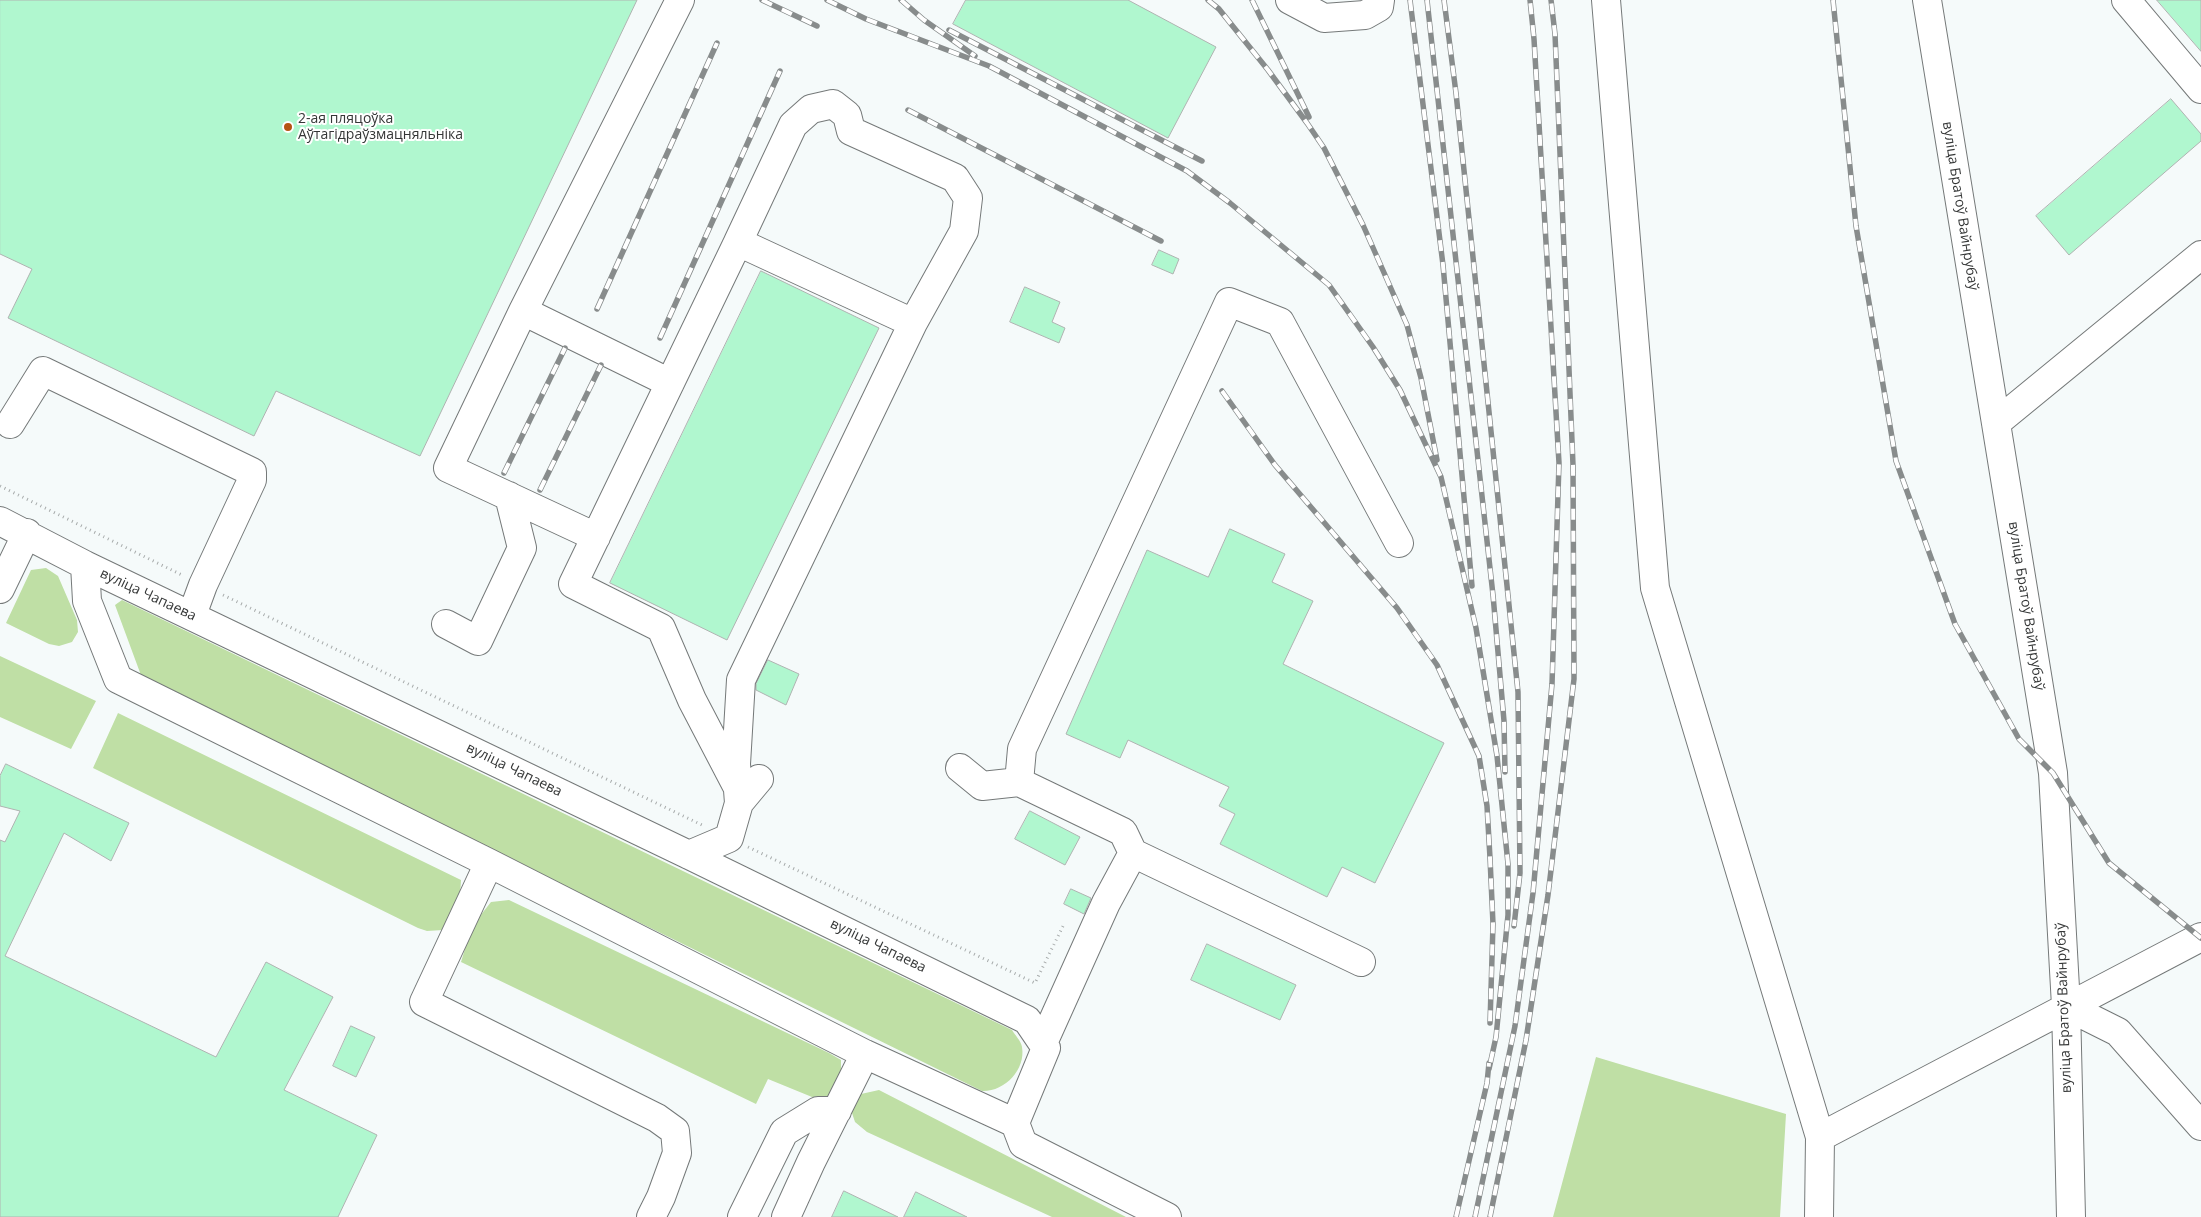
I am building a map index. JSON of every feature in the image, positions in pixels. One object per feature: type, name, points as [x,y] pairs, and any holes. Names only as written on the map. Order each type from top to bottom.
[{"type":"street","points":[[596,537],[448,468],[523,311],[680,0]]},
{"type":"street","points":[[1290,0],[1324,18],[1365,15],[1379,7],[1380,0]]},
{"type":"street","points":[[1606,0],[1655,588],[1820,1137],[1819,1217]]},
{"type":"street","name":"вуліца Братоў Вайнрубаў","points":[[1927,0],[2053,773],[2066,1006],[2071,1217]]},
{"type":"street","points":[[2126,0],[2201,89]]},
{"type":"street","points":[[690,855],[729,838],[746,791],[736,764],[741,680],[913,324],[964,231],[968,198],[955,178],[851,131],[847,115],[833,104],[811,109],[793,125],[573,584],[660,628],[692,700],[746,791]]},
{"type":"street","points":[[738,242],[913,324]]},
{"type":"street","points":[[1996,423],[2201,255]]},
{"type":"street","points":[[1019,782],[1022,749],[1229,302],[1280,322],[1399,543]]},
{"type":"street","points":[[523,311],[670,383]]},
{"type":"street","points":[[3,429],[43,371],[252,472],[252,480],[192,615]]},
{"type":"street","points":[[446,624],[478,641],[522,548],[509,496]]},
{"type":"street","name":"вуліца Чапаева","points":[[0,521],[27,533],[85,565],[690,855],[1027,1020],[1043,1043]]},
{"type":"street","points":[[0,589],[27,533]]},
{"type":"street","points":[[85,565],[87,601],[118,680],[489,862],[865,1054],[1015,1124],[1023,1144],[1167,1217]]},
{"type":"street","points":[[960,768],[982,786],[1019,782],[1123,832],[1133,853],[1362,962]]},
{"type":"street","points":[[1015,1124],[1046,1048],[1043,1043],[1106,904],[1133,853]]},
{"type":"street","points":[[489,862],[424,1002],[657,1118],[675,1130],[677,1153],[661,1197],[651,1217]]},
{"type":"street","points":[[1820,1137],[2066,1006],[2201,937]]},
{"type":"street","points":[[2066,1006],[2118,1032],[2201,1126]]},
{"type":"street","points":[[786,1217],[810,1162],[865,1054]]},
{"type":"street","points":[[742,1217],[784,1132],[818,1111],[837,1111]]},
{"type":"path","points":[[0,486],[729,838],[1035,983],[1064,924]]},
{"type":"green space","points":[[46,568],[58,576],[77,620],[78,632],[72,642],[59,646],[49,644],[6,623],[31,570]]},
{"type":"green space","points":[[122,600],[1012,1030],[1022,1047],[1021,1064],[1012,1078],[1005,1084],[998,1088],[982,1091],[142,678],[115,605]]},
{"type":"green space","points":[[0,656],[96,701],[71,749],[0,717]]},
{"type":"green space","points":[[118,713],[461,880],[458,900],[443,930],[427,931],[418,928],[93,768]]},
{"type":"green space","points":[[509,900],[829,1053],[841,1060],[841,1076],[829,1096],[812,1097],[768,1079],[756,1104],[461,962],[472,926],[491,902]]},
{"type":"green space","points":[[1596,1057],[1786,1114],[1780,1217],[1553,1217]]},
{"type":"green space","points":[[879,1090],[1126,1217],[1052,1217],[867,1132],[855,1122],[851,1110],[861,1094]]},
{"type":"building","name":"2-ая пляцоўка Аўтагідраўзмацняльніка","points":[[0,0],[637,0],[420,456],[276,391],[254,436],[8,318],[32,269],[0,254]]},
{"type":"building","points":[[966,0],[1128,0],[1216,47],[1168,138],[953,24]]},
{"type":"building","points":[[2157,0],[2201,0],[2201,51]]},
{"type":"building","points":[[2171,99],[2201,134],[2201,141],[2069,255],[2036,216]]},
{"type":"building","points":[[1159,250],[1179,259],[1173,274],[1152,265]]},
{"type":"building","points":[[761,271],[879,328],[727,640],[610,583]]},
{"type":"building","points":[[1025,287],[1060,302],[1052,322],[1065,328],[1059,343],[1010,322]]},
{"type":"building","points":[[1230,529],[1285,554],[1272,582],[1313,601],[1283,664],[1444,743],[1375,883],[1342,867],[1327,897],[1220,844],[1235,814],[1219,806],[1229,787],[1128,740],[1120,758],[1066,734],[1147,550],[1208,577]]},
{"type":"building","points":[[768,660],[799,674],[786,705],[756,690],[756,684]]},
{"type":"building","points":[[6,764],[129,823],[111,861],[64,833],[5,956],[216,1057],[266,962],[333,997],[284,1090],[377,1135],[338,1217],[0,1217],[0,840],[5,842],[20,811],[0,806],[0,776]]},
{"type":"building","points":[[1030,811],[1080,837],[1065,865],[1015,839]]},
{"type":"building","points":[[1071,889],[1091,898],[1084,914],[1064,904]]},
{"type":"building","points":[[1207,944],[1296,985],[1280,1020],[1191,980]]},
{"type":"building","points":[[351,1026],[375,1037],[356,1077],[333,1066]]},
{"type":"building","points":[[844,1191],[898,1217],[832,1217]]},
{"type":"building","points":[[916,1192],[967,1217],[904,1217]]},
{"type":"railway","points":[[762,0],[817,26]]},
{"type":"railway","points":[[827,0],[866,19],[989,66],[1187,171],[1230,203],[1329,285],[1373,347],[1400,390],[1441,477],[1476,628],[1497,756],[1508,864],[1508,915],[1496,1037],[1489,1069]]},
{"type":"railway","points":[[901,0],[924,20],[975,56]]},
{"type":"railway","points":[[1208,0],[1219,9],[1268,70],[1307,123],[1324,148],[1363,225],[1407,325],[1421,378],[1437,460]]},
{"type":"railway","points":[[1252,0],[1309,117]]},
{"type":"railway","points":[[1410,0],[1443,265],[1472,586]]},
{"type":"railway","points":[[1427,0],[1493,595],[1504,721],[1505,772]]},
{"type":"railway","points":[[1444,0],[1456,93],[1518,692],[1520,873],[1514,926]]},
{"type":"railway","points":[[1475,1217],[1515,1026],[1533,893],[1552,684],[1559,463],[1534,39],[1530,0]]},
{"type":"railway","points":[[1490,1217],[1526,1040],[1548,895],[1574,679],[1573,465],[1555,34],[1551,0]]},
{"type":"railway","points":[[1833,0],[1856,226],[1896,461],[1955,624],[2019,739],[2053,773],[2109,863],[2201,938]]},
{"type":"railway","points":[[949,30],[1202,161]]},
{"type":"railway","points":[[597,309],[717,43]]},
{"type":"railway","points":[[660,338],[780,71]]},
{"type":"railway","points":[[908,110],[1161,241]]},
{"type":"railway","points":[[504,473],[565,348]]},
{"type":"railway","points":[[540,490],[601,365]]},
{"type":"railway","points":[[1222,391],[1275,465],[1397,608],[1437,665],[1479,756],[1487,806],[1493,924],[1490,1023]]},
{"type":"railway","points":[[1456,1217],[1487,1083],[1489,1063]]},
{"type":"place","name":"2-ая пляцоўка Аўтагідраўзмацняльніка","points":[[288,127]]}]
